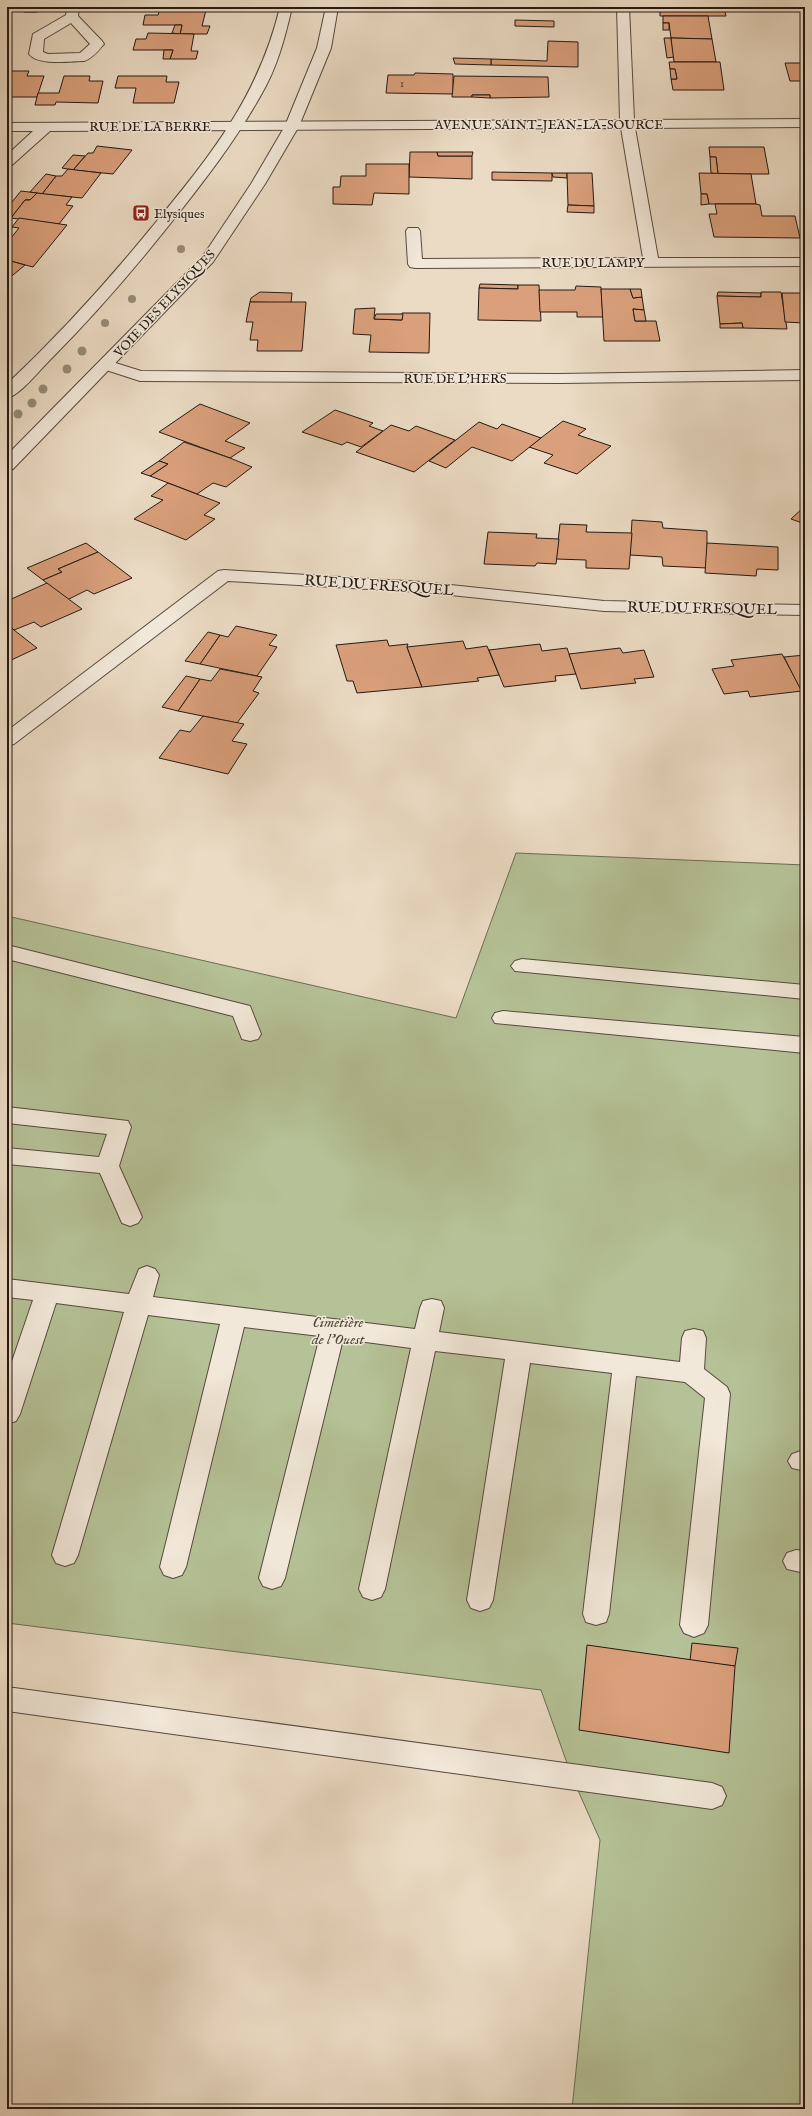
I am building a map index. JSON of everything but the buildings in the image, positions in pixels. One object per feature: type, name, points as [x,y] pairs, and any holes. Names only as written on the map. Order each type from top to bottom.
[{"type":"street","points":[[7,393],[50,353],[144,246],[209,166],[238,125],[258,88],[272,56],[286,7]]},
{"type":"street","name":"VOIE DES ELYSIQUES","points":[[7,465],[208,259],[258,184],[292,126],[324,48],[332,7]]},
{"type":"street","points":[[623,7],[627,124],[651,262]]},
{"type":"street","name":"AVENUE SAINT-JEAN-LA-SOURCE","points":[[292,126],[805,123]]},
{"type":"street","name":"RUE DE LA BERRE","points":[[7,127],[292,126]]},
{"type":"street","points":[[7,162],[46,127]]},
{"type":"street","name":"RUE DU LAMPY","points":[[414,231],[415,264],[805,262]]},
{"type":"street","name":"RUE DE L'HERS","points":[[106,365],[140,376],[707,378],[805,375]]},
{"type":"street","name":"RUE DU FRESQUEL","points":[[7,740],[224,574],[422,587],[604,606],[805,610]]},
{"type":"street","points":[[7,952],[242,1011],[250,1034]]},
{"type":"street","points":[[522,966],[805,992]]},
{"type":"street","points":[[503,1018],[805,1045]]},
{"type":"street","points":[[7,1115],[120,1127],[108,1166],[130,1217]]},
{"type":"street","points":[[7,1156],[108,1166]]},
{"type":"street","points":[[66,1554],[147,1275]]},
{"type":"street","points":[[7,1288],[691,1373],[718,1394],[694,1625]]},
{"type":"street","points":[[7,1414],[47,1293]]},
{"type":"street","points":[[372,1589],[432,1308]]},
{"type":"street","points":[[173,1567],[234,1316]]},
{"type":"street","points":[[272,1578],[334,1328]]},
{"type":"street","points":[[691,1373],[694,1338]]},
{"type":"street","points":[[480,1600],[519,1351]]},
{"type":"street","points":[[596,1614],[625,1365]]},
{"type":"street","points":[[7,1699],[712,1796]]},
{"type":"green space","name":"Cimetière de l'Ouest","points":[[516,853],[805,865],[805,2109],[572,2109],[600,1840],[572,1777],[541,1690],[7,1623],[7,916],[456,1018]]},
{"type":"place","name":"Elysiques","points":[[141,213]]}]
